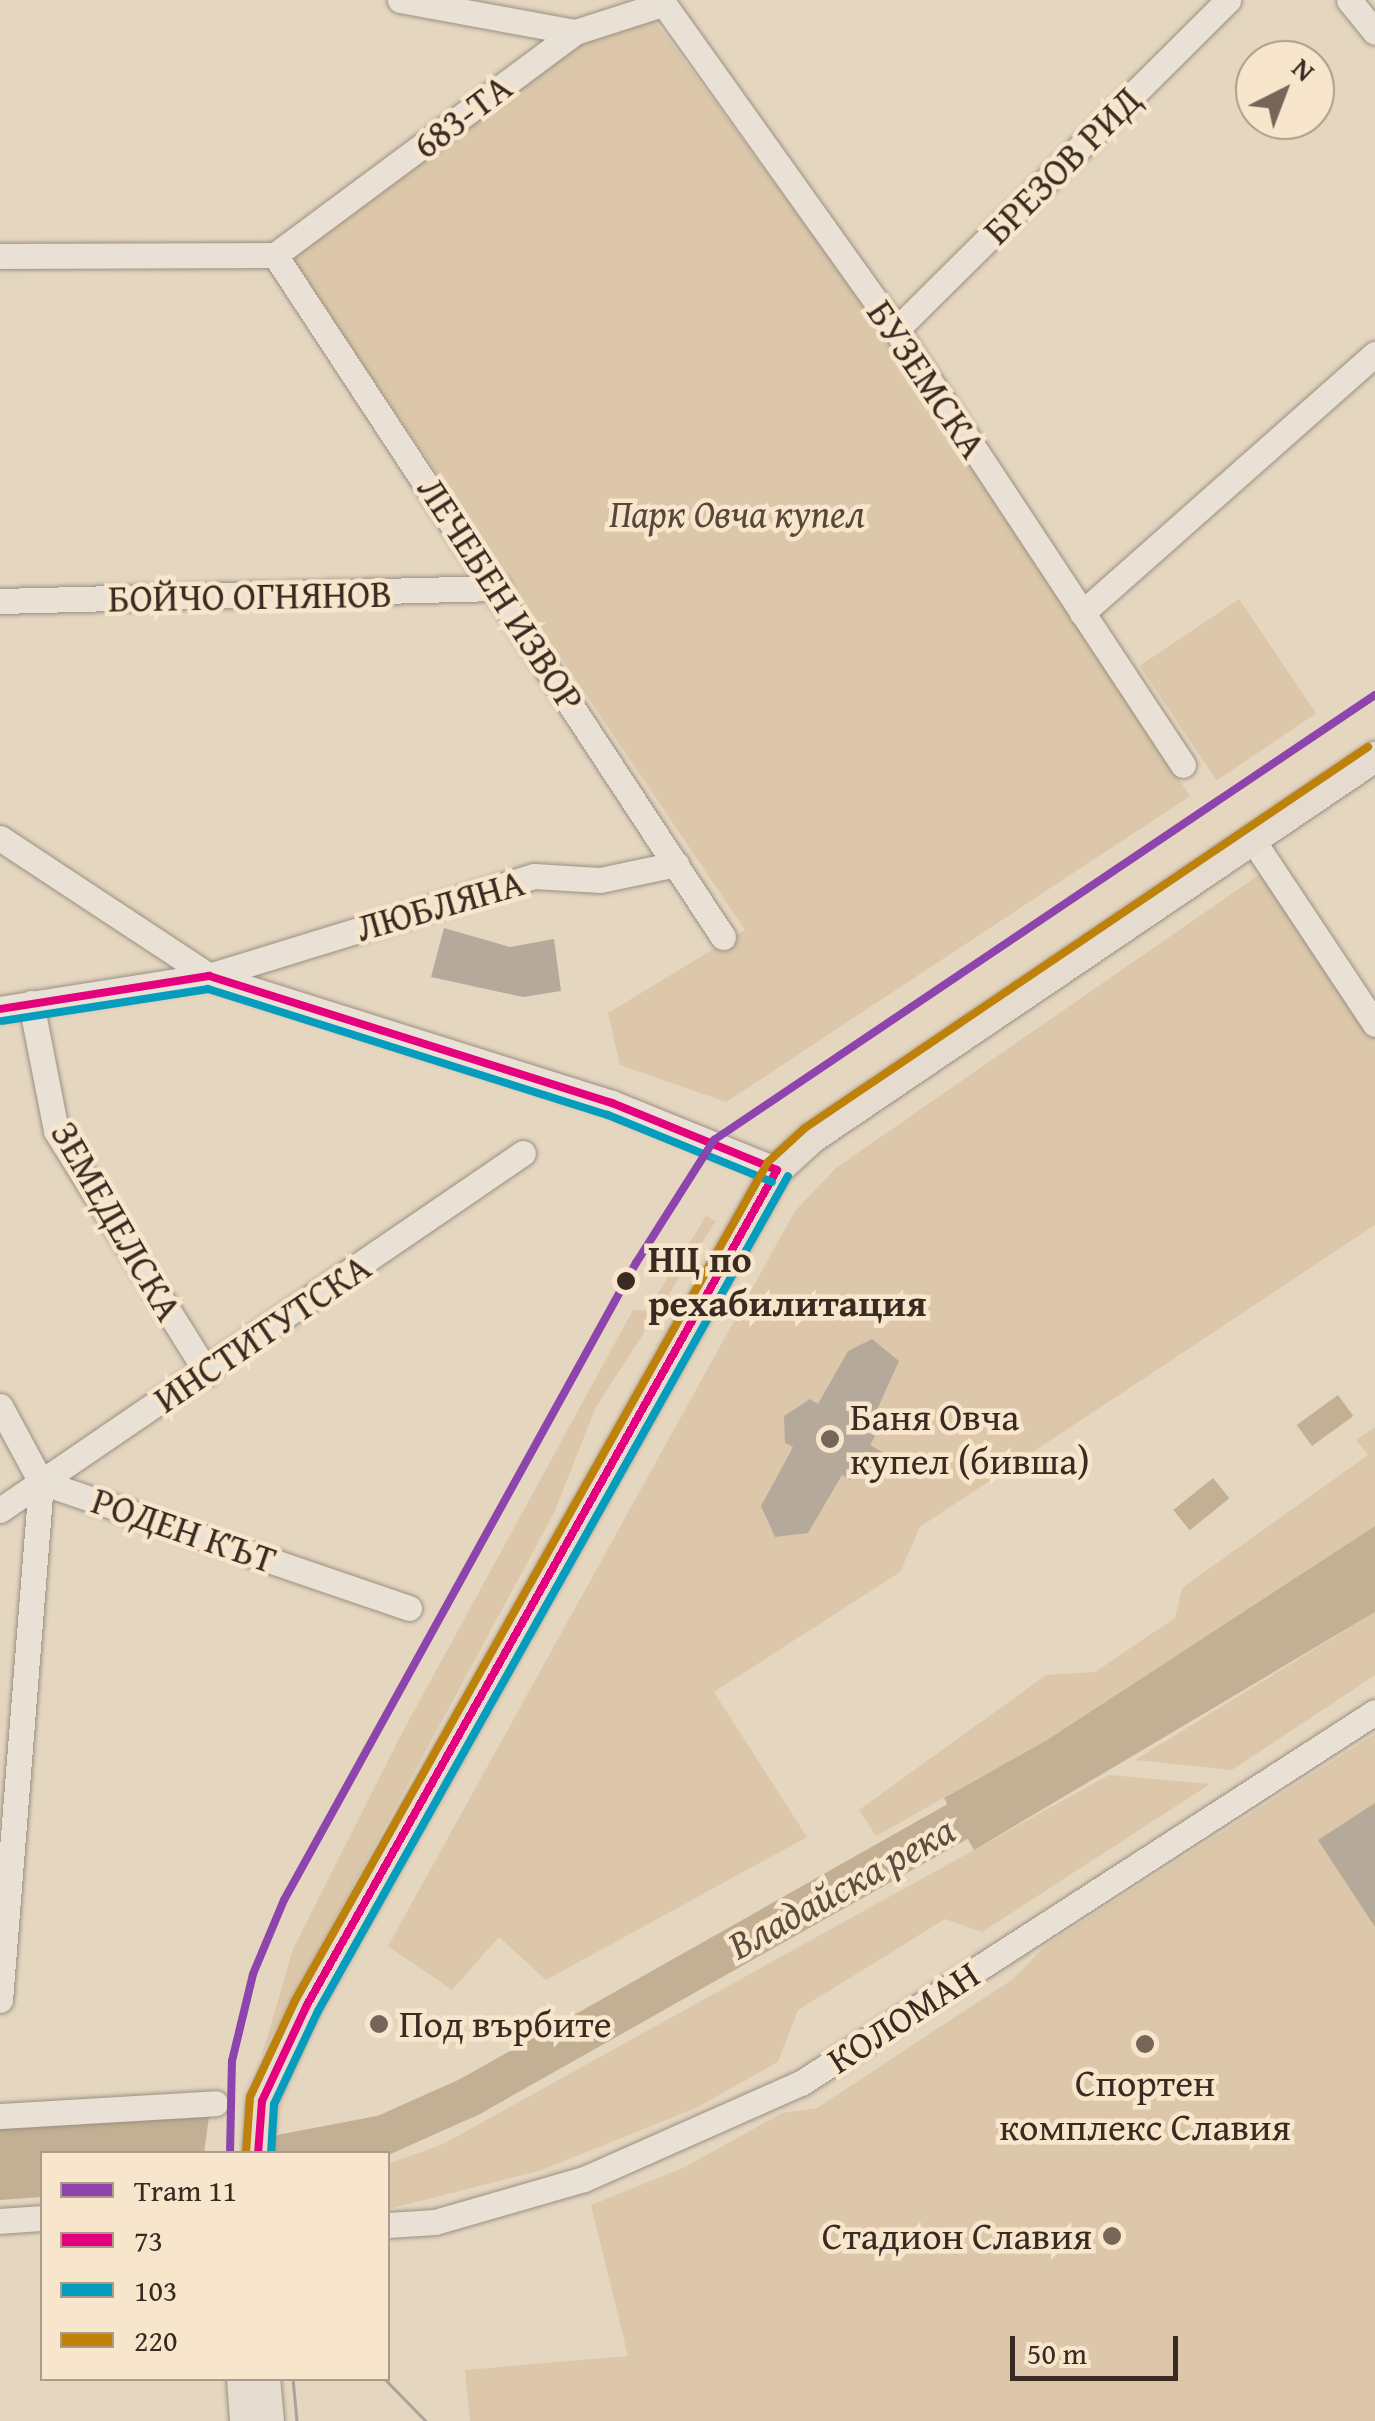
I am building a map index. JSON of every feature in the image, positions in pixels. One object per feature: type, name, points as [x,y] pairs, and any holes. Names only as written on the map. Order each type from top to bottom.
[{"type":"main road","points":[[258,2151],[260,2108],[324,1973],[778,1170],[812,1138],[1375,757]]},
{"type":"main road","points":[[242,2381],[245,2421]]},
{"type":"main road","points":[[265,2381],[269,2421]]},
{"type":"street","points":[[400,0],[575,32]]},
{"type":"street","name":"БРЕЗОВ РИД","points":[[896,330],[1228,0]]},
{"type":"street","points":[[1349,0],[1375,32]]},
{"type":"street","name":"683-ТА","points":[[275,255],[575,32],[662,2]]},
{"type":"street","name":"БУЗЕМСКА","points":[[662,2],[896,330],[1183,765]]},
{"type":"street","points":[[0,256],[275,255]]},
{"type":"street","name":"ЛЕЧЕБЕН ИЗВОР","points":[[275,255],[499,588],[723,937]]},
{"type":"street","points":[[1082,613],[1375,354]]},
{"type":"street","name":"БОЙЧО ОГНЯНОВ","points":[[0,601],[499,588]]},
{"type":"street","points":[[0,838],[208,976]]},
{"type":"street","points":[[1252,838],[1375,1024]]},
{"type":"street","name":"ЛЮБЛЯНА","points":[[0,1008],[208,976],[534,876],[600,880],[676,864]]},
{"type":"street","name":"ЛЮБЛЯНА","points":[[208,976],[612,1104],[778,1170]]},
{"type":"street","name":"ЗЕМЕДЕЛСКА","points":[[31,1003],[56,1131],[207,1373]]},
{"type":"street","name":"ИНСТИТУТСКА","points":[[0,1510],[207,1373],[523,1153]]},
{"type":"street","name":"РОДЕН КЪТ","points":[[0,1406],[41,1482],[409,1608]]},
{"type":"street","points":[[0,2000],[41,1482]]},
{"type":"street","name":"КОЛОМАН","points":[[390,2225],[435,2222],[584,2179],[802,2082],[1375,1712]]},
{"type":"street","points":[[0,2116],[216,2103]]},
{"type":"street","points":[[0,2221],[40,2218]]},
{"type":"green space","name":"Парк Овча купел","points":[[652,17],[891,341],[1190,796],[726,1102],[620,1065],[608,1013],[745,930],[290,256],[579,42]]},
{"type":"green space","points":[[1239,599],[1316,713],[1217,781],[1140,666]]},
{"type":"green space","points":[[1263,872],[1375,1038],[1375,1225],[920,1527],[900,1572],[714,1692],[807,1837],[546,1980],[499,1937],[452,1990],[388,1946],[795,1211],[836,1168]]},
{"type":"green space","points":[[706,1216],[716,1221],[596,1407],[553,1515],[262,2055],[293,1949],[403,1731],[633,1310],[647,1311]]},
{"type":"green space","points":[[1375,1427],[1375,1526],[1047,1740],[876,1836],[859,1810],[1046,1675],[1095,1672],[1175,1618],[1182,1588],[1368,1455],[1356,1440]]},
{"type":"green space","points":[[1375,1612],[1375,1675],[1232,1770],[1135,1760]]},
{"type":"green space","name":"Спортен комплекс Славия","points":[[1375,1734],[1375,2421],[470,2421],[465,2370],[628,2356],[591,2205],[683,2168],[782,2113],[817,2108],[1013,1979],[1046,1945]]},
{"type":"green space","points":[[1109,1775],[1210,1784],[982,1932],[945,1919],[798,2010],[778,2062],[696,2108],[539,2171],[390,2208],[390,2163],[443,2144]]},
{"type":"shaded area","points":[[1338,1395],[1353,1416],[1312,1446],[1297,1425]]},
{"type":"shaded area","points":[[1213,1478],[1229,1498],[1190,1530],[1173,1510]]},
{"type":"shaded area","points":[[1375,1526],[1375,1612],[974,1850],[944,1798],[1047,1740]]},
{"type":"shaded area","points":[[209,2117],[204,2151],[40,2151],[40,2197],[0,2200],[0,2129]]},
{"type":"building","points":[[444,928],[510,947],[554,939],[561,991],[523,997],[431,977]]},
{"type":"building","name":"Баня Овча купел (бивша)","points":[[872,1339],[899,1361],[867,1432],[875,1436],[870,1445],[889,1456],[874,1482],[855,1471],[850,1480],[842,1475],[808,1533],[775,1537],[761,1506],[793,1447],[785,1443],[784,1416],[810,1399],[818,1404],[848,1351]]},
{"type":"building","points":[[1375,1803],[1375,1927],[1318,1840]]},
{"type":"waterway","name":"Владайска река","points":[[301,2151],[384,2135],[471,2096],[1006,1794]]},
{"type":"tram line","name":"11","points":[[230,2151],[232,2061],[253,1974],[284,1900],[636,1263],[714,1140],[1375,695]]},
{"type":"tram line","points":[[293,2381],[297,2421]]},
{"type":"tram line","points":[[387,2381],[426,2421]]},
{"type":"transit line","name":"220","points":[[246,2151],[250,2097],[296,1999],[768,1162],[805,1128],[1368,747]]},
{"type":"transit line","name":"73","points":[[0,1009],[209,976],[612,1103],[777,1170]]},
{"type":"transit line","name":"103","points":[[2,1021],[208,989],[608,1115],[772,1182]]},
{"type":"transit line","name":"73","points":[[258,2151],[262,2101],[307,2005],[777,1170]]},
{"type":"transit line","name":"103","points":[[271,2151],[274,2104],[318,2011],[788,1176]]},
{"type":"place","name":"НЦ по рехабилитация","points":[[626,1281]]},
{"type":"place","name":"Баня Овча купел (бивша)","points":[[830,1439]]},
{"type":"place","name":"Под върбите","points":[[379,2024]]},
{"type":"place","name":"Спортен комплекс Славия","points":[[1145,2044]]},
{"type":"place","name":"Стадион Славия","points":[[1112,2236]]}]
